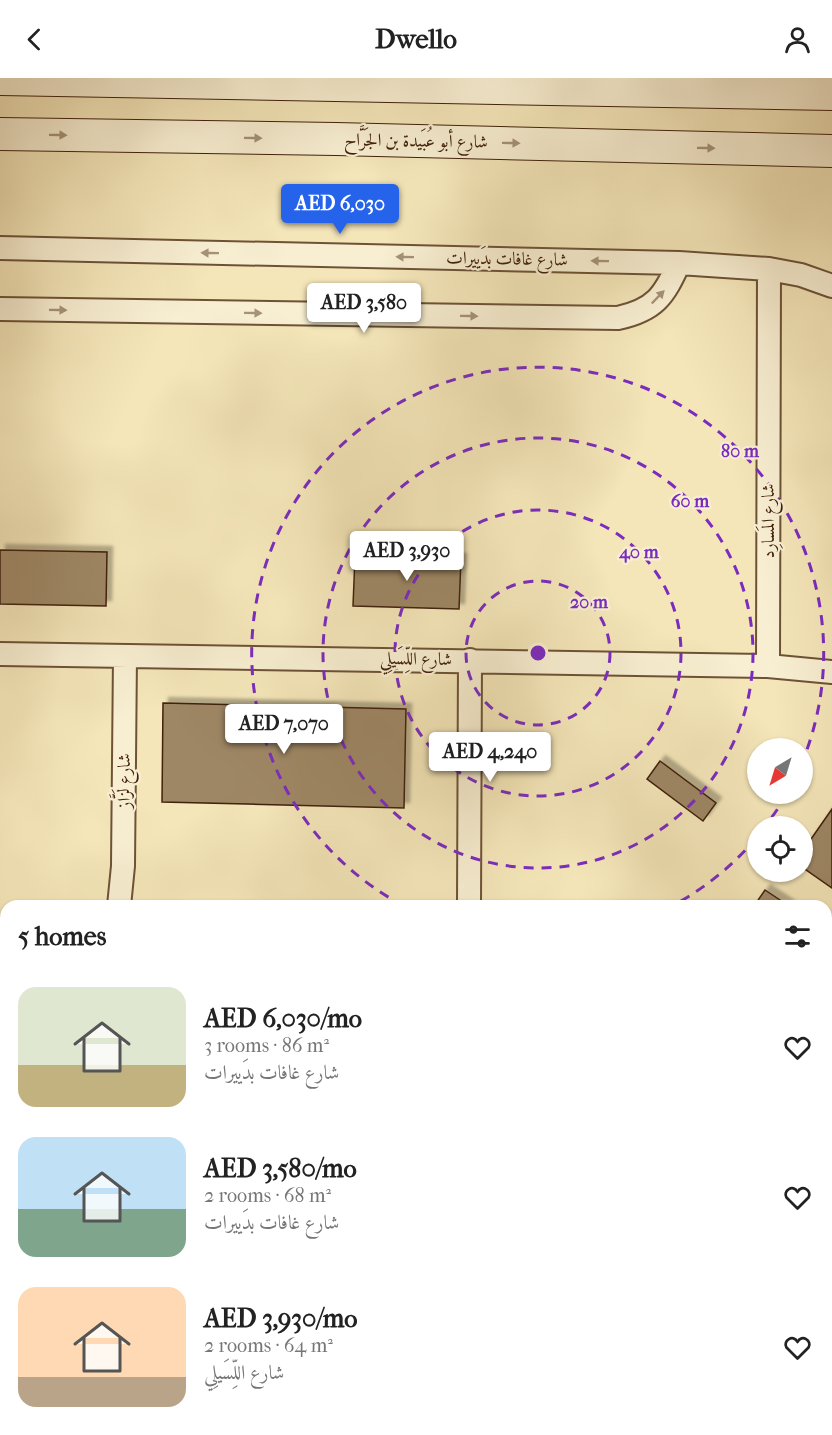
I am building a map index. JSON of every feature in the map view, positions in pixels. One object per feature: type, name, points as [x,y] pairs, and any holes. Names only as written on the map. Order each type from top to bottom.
[{"type":"main road","points":[[0,78],[832,94]]},
{"type":"main road","name":"شارع أبو عُبَيدة بن الجَرَّاح","points":[[0,135],[336,139],[832,151]]},
{"type":"street","name":"شارع غافات بدَييرات","points":[[0,248],[679,263],[769,269],[801,275],[832,286]]},
{"type":"street","points":[[0,309],[618,318],[640,313],[662,295],[679,263]]},
{"type":"street","name":"شارع المَسارِد","points":[[768,666],[769,269]]},
{"type":"street","name":"شارع اللِّسَيلِي","points":[[0,654],[768,666],[832,672]]},
{"type":"street","name":"شارع لَزَّاز","points":[[119,900],[123,866],[125,656]]},
{"type":"street","points":[[469,900],[470,660]]},
{"type":"building","points":[[0,550],[107,552],[106,606],[0,604]]},
{"type":"building","points":[[355,556],[461,559],[459,609],[353,606]]},
{"type":"building","points":[[163,703],[406,709],[404,808],[162,802]]},
{"type":"building","points":[[660,761],[716,803],[703,821],[647,779]]},
{"type":"building","points":[[832,809],[832,888],[813,875],[813,836]]},
{"type":"building","points":[[765,890],[780,900],[758,900]]}]
